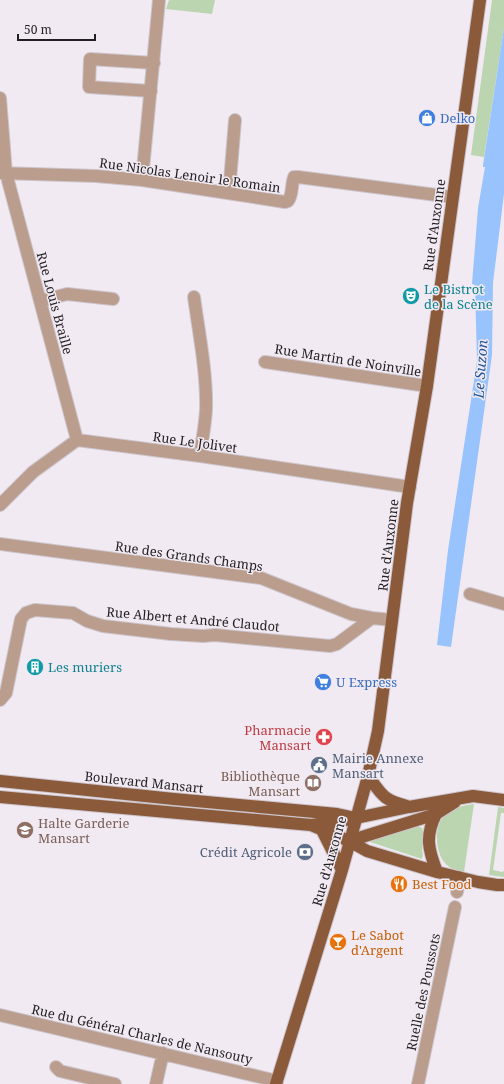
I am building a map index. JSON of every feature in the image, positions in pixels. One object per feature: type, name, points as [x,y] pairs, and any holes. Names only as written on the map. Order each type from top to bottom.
[{"type":"main road","name":"Rue d'Auxonne","points":[[276,1082],[342,870],[368,776],[378,731],[410,487],[427,386],[480,0]]},
{"type":"main road","points":[[368,776],[381,794],[388,800],[409,807]]},
{"type":"main road","name":"Boulevard Mansart","points":[[0,781],[174,800],[337,814],[356,818]]},
{"type":"main road","points":[[311,824],[337,822],[409,807],[473,796],[504,800]]},
{"type":"main road","name":"Boulevard Mansart","points":[[0,797],[311,824]]},
{"type":"main road","points":[[349,841],[436,814],[464,798]]},
{"type":"main road","points":[[436,814],[428,838],[431,855],[437,872]]},
{"type":"main road","points":[[311,824],[367,851],[437,872],[502,887]]},
{"type":"main road","points":[[322,830],[342,870]]},
{"type":"street","points":[[142,180],[159,0]]},
{"type":"street","points":[[151,91],[89,87],[90,59],[154,63]]},
{"type":"street","name":"Rue Louis Braille","points":[[0,98],[3,173],[40,301],[77,440]]},
{"type":"street","points":[[229,193],[234,120]]},
{"type":"street","name":"Rue Nicolas Lenoir le Romain","points":[[3,173],[96,176],[142,180],[288,201],[291,198],[294,177],[298,176],[452,196]]},
{"type":"street","points":[[40,301],[66,294],[113,298]]},
{"type":"street","points":[[194,297],[205,389],[206,410],[200,456]]},
{"type":"street","name":"Rue Martin de Noinville","points":[[264,362],[427,386]]},
{"type":"street","points":[[0,504],[33,472],[77,440]]},
{"type":"street","name":"Rue Le Jolivet","points":[[77,440],[200,456],[410,487]]},
{"type":"street","name":"Rue des Grands Champs","points":[[0,544],[261,578],[351,614],[392,620]]},
{"type":"street","points":[[470,594],[504,604]]},
{"type":"street","name":"Rue Albert et André Claudot","points":[[0,700],[6,693],[21,619],[26,613],[35,610],[73,614],[86,621],[103,626],[172,634],[203,636],[215,635],[330,646],[337,644],[372,618]]},
{"type":"street","points":[[457,892],[459,877]]},
{"type":"street","name":"Ruelle des Poussots","points":[[418,1084],[456,907]]},
{"type":"street","name":"Rue du Général Charles de Nansouty","points":[[0,1016],[163,1053],[276,1082]]},
{"type":"street","points":[[156,1084],[163,1053]]},
{"type":"street","points":[[56,1068],[74,1079],[115,1084]]},
{"type":"green space","points":[[169,0],[215,0],[212,14],[166,9]]},
{"type":"green space","points":[[492,0],[504,0],[504,28],[484,157],[471,155]]},
{"type":"green space","points":[[474,804],[464,872],[451,868],[443,860],[438,848],[437,833],[441,820],[445,815],[459,807]]},
{"type":"green space","points":[[498,807],[504,808],[504,813],[501,813],[493,870],[504,871],[504,877],[489,875]]},
{"type":"green space","points":[[417,826],[422,828],[423,832],[422,859],[370,842],[370,840]]},
{"type":"water","name":"Le Suzon","points":[[504,28],[504,194],[493,283],[492,355],[451,647],[437,645],[448,550],[477,361],[475,285],[472,284],[478,208]]},
{"type":"place","name":"Delko","points":[[427,118]]},
{"type":"place","name":"Le Bistrot de la Scène","points":[[411,296]]},
{"type":"place","name":"Les muriers","points":[[35,667]]},
{"type":"place","name":"U Express","points":[[323,682]]},
{"type":"place","name":"Pharmacie Mansart","points":[[324,737]]},
{"type":"place","name":"Mairie Annexe Mansart","points":[[319,765]]},
{"type":"place","name":"Bibliothèque Mansart","points":[[313,783]]},
{"type":"place","name":"Halte Garderie Mansart","points":[[25,830]]},
{"type":"place","name":"Crédit Agricole","points":[[305,852]]},
{"type":"place","name":"Best Food","points":[[399,884]]},
{"type":"place","name":"Le Sabot d'Argent","points":[[338,942]]}]
